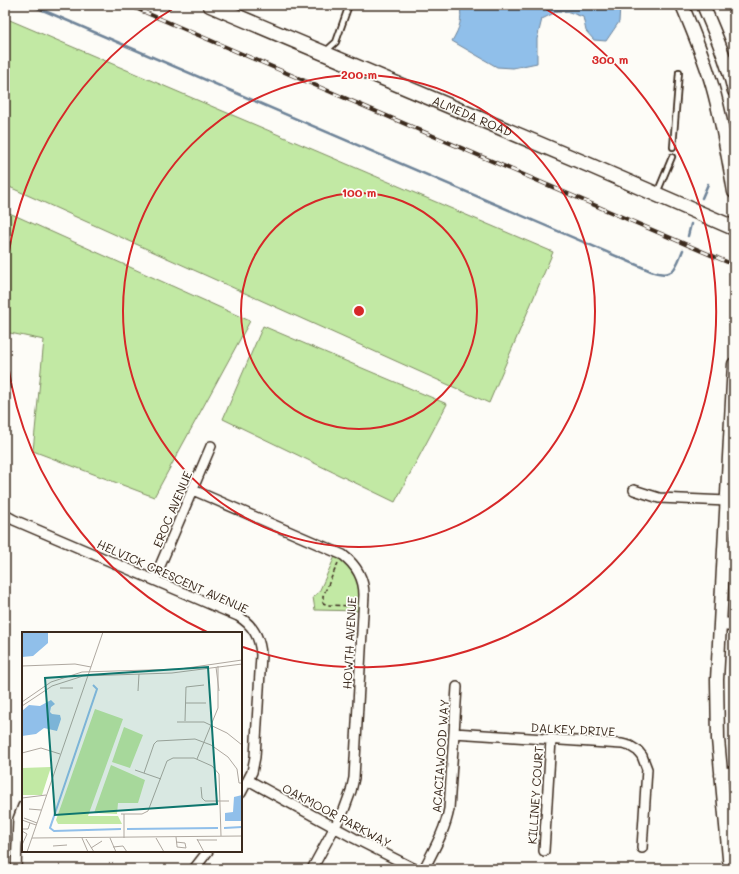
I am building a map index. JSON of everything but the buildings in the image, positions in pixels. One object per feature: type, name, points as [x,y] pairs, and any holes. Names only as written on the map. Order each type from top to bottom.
[{"type":"main road","name":"ALMEDA ROAD","points":[[210,5],[734,228]]},
{"type":"main road","points":[[682,5],[712,84],[725,139],[734,192]]},
{"type":"main road","points":[[703,5],[714,29],[734,91]]},
{"type":"main road","points":[[712,84],[731,78]]},
{"type":"main road","points":[[730,869],[718,739],[717,680],[730,501],[734,364]]},
{"type":"main road","points":[[720,624],[734,625]]},
{"type":"main road","points":[[721,775],[734,773]]},
{"type":"street","name":"EROC AVENUE","points":[[154,580],[211,446]]},
{"type":"street","name":"HOWTH AVENUE","points":[[193,490],[342,555],[354,565],[361,576],[364,595],[354,778],[348,802],[312,869]]},
{"type":"street","points":[[634,490],[659,498],[730,501]]},
{"type":"street","name":"HELVICK CRESCENT AVENUE","points":[[5,515],[238,616],[253,628],[261,646],[255,757],[254,765],[242,791]]},
{"type":"street","name":"ACACIAWOOD WAY","points":[[424,869],[447,821],[457,687]]},
{"type":"street","name":"DALKEY DRIVE","points":[[454,733],[622,744],[630,746],[638,751],[642,756],[646,769],[642,848]]},
{"type":"street","name":"KILLINEY COURT","points":[[544,852],[551,740]]},
{"type":"street","name":"OAKMOOR PARKWAY","points":[[248,780],[335,828],[415,869]]},
{"type":"street","points":[[16,869],[18,819],[22,809]]},
{"type":"street","points":[[194,869],[207,852]]},
{"type":"lane","points":[[324,54],[336,42],[349,5]]},
{"type":"lane","points":[[673,147],[679,72]]},
{"type":"lane","points":[[657,194],[672,157]]},
{"type":"path","points":[[339,561],[323,596],[323,603],[328,605],[356,606]]},
{"type":"green space","points":[[5,18],[553,252],[489,403],[5,185]]},
{"type":"green space","points":[[5,211],[250,321],[154,497],[33,451],[44,340],[5,332]]},
{"type":"green space","points":[[263,326],[447,404],[395,502],[223,419]]},
{"type":"green space","points":[[337,552],[357,570],[363,611],[315,610],[313,597],[319,592]]},
{"type":"water","points":[[460,5],[620,5],[619,22],[606,41],[594,40],[586,31],[583,17],[569,12],[558,11],[542,19],[537,39],[537,63],[513,68],[497,67],[452,41],[460,24]]},
{"type":"waterway","points":[[31,5],[651,271],[665,274],[673,271],[683,250]]},
{"type":"waterway","points":[[702,198],[708,184]]},
{"type":"waterway","points":[[688,236],[691,224]]},
{"type":"railway","points":[[128,5],[734,265]]}]
